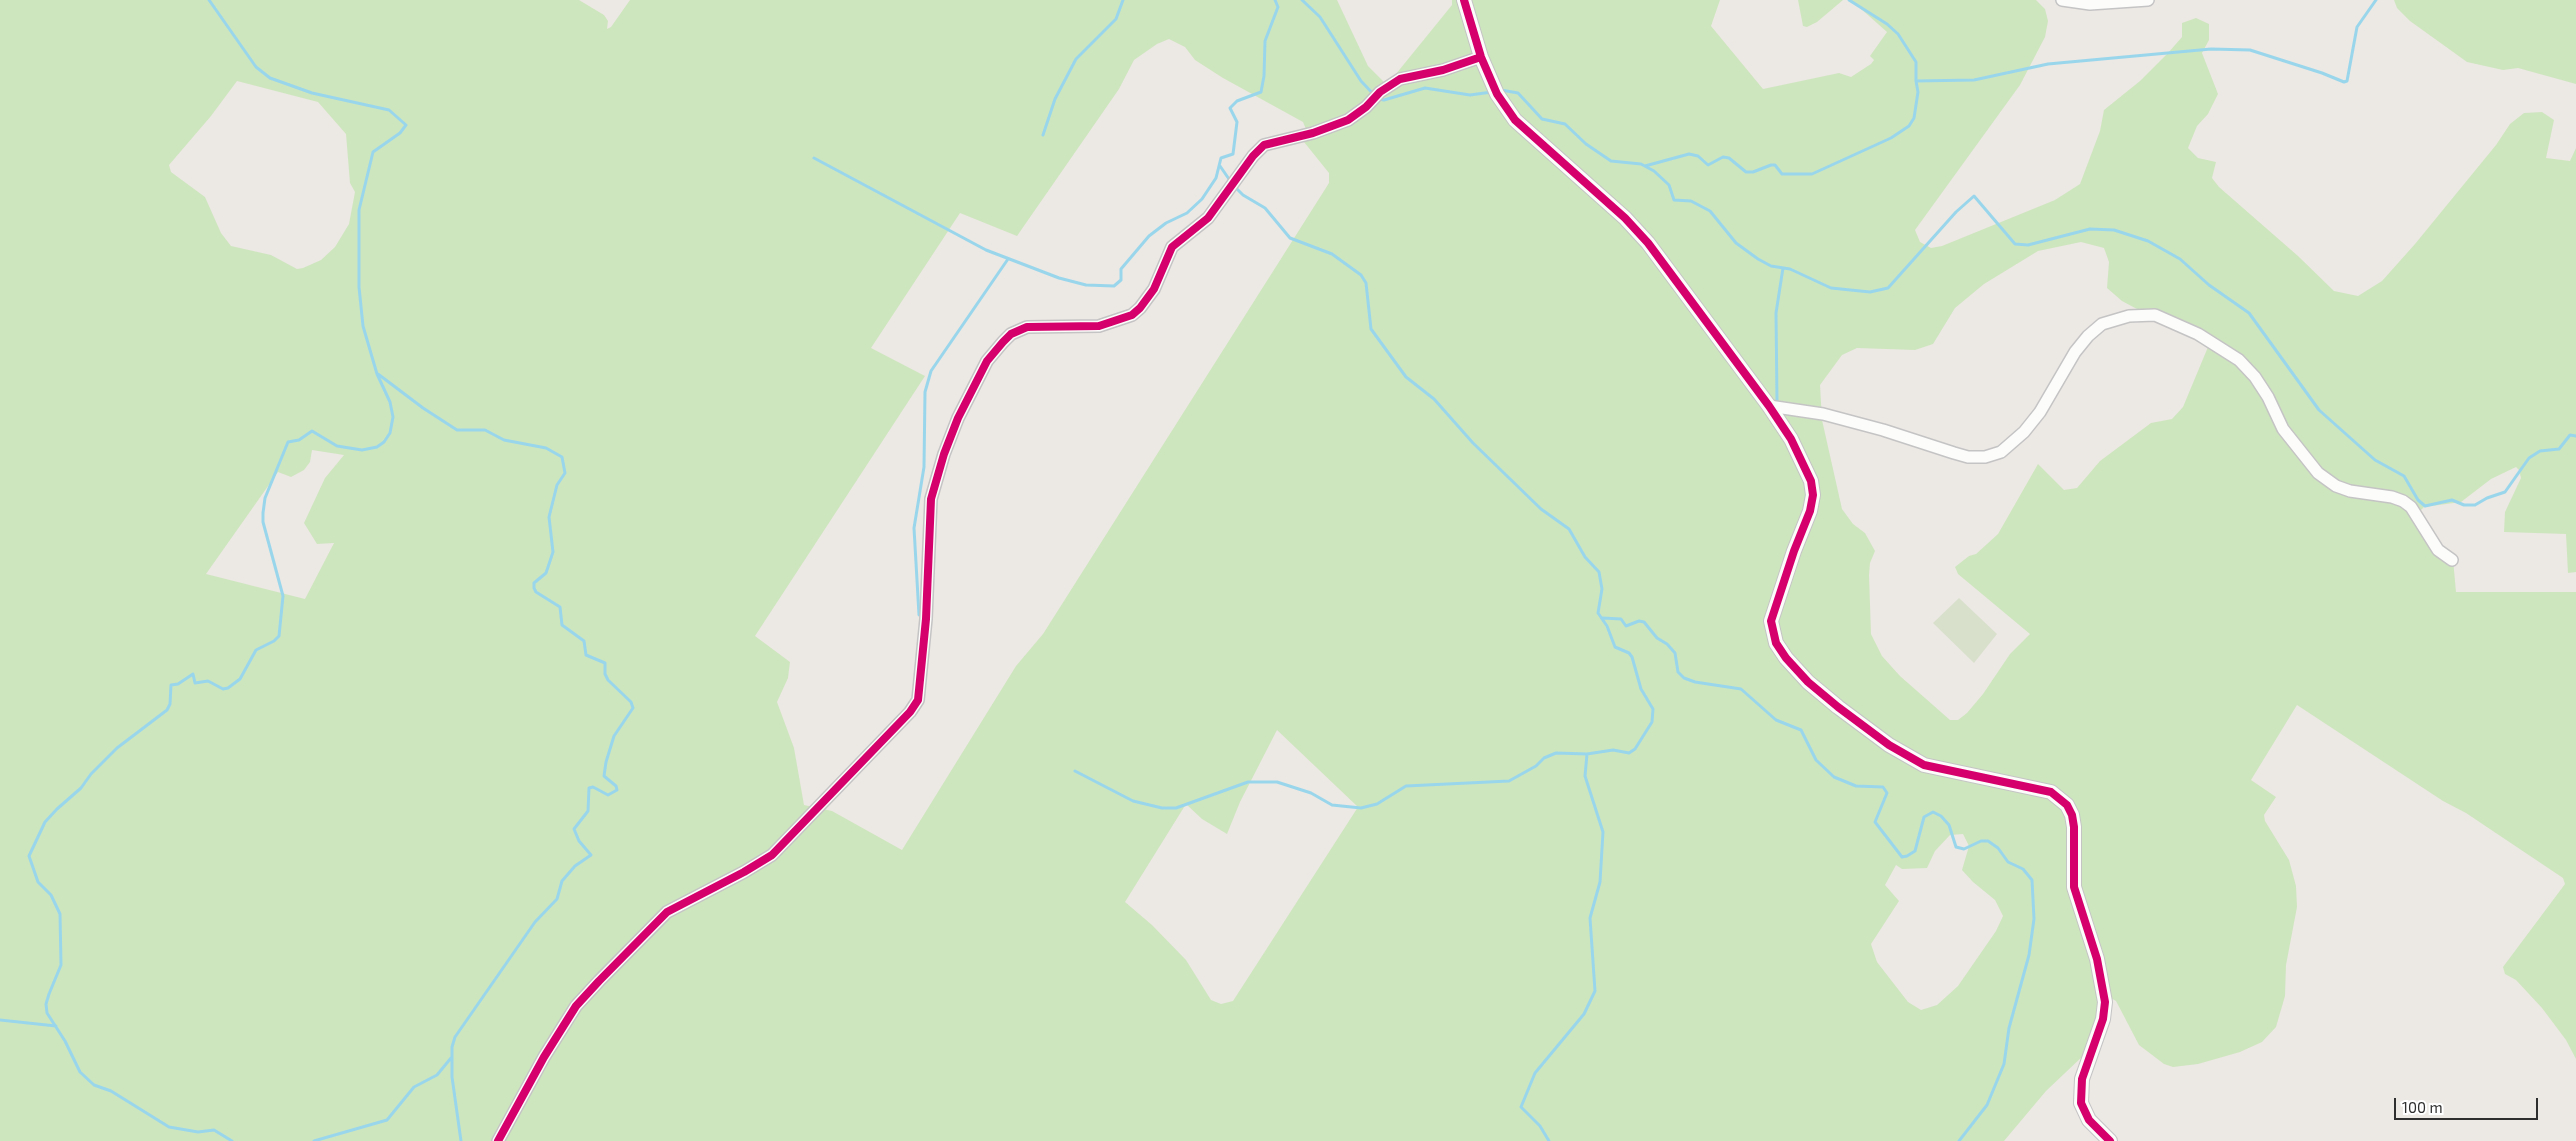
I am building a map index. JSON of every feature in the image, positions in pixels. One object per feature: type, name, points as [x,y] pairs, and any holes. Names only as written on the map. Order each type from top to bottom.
[{"type":"street","points":[[1464,0],[1481,57],[1498,94],[1514,120],[1625,218],[1648,243],[1769,406],[1795,448],[1811,481],[1813,495],[1810,510],[1771,621],[1776,643],[1786,658],[1838,707],[1903,753],[1924,764],[2051,792],[2061,798],[2072,815],[2074,886],[2097,960],[2105,1002],[2100,1027],[2082,1079],[2081,1103],[2089,1120],[2110,1141]]},
{"type":"street","points":[[2062,0],[2090,4],[2148,0]]},
{"type":"street","points":[[498,1141],[544,1057],[576,1006],[606,974],[668,912],[772,855],[910,712],[918,700],[926,619],[931,499],[944,454],[958,418],[987,361],[1003,342],[1011,334],[1027,327],[1099,326],[1132,315],[1140,308],[1154,289],[1172,247],[1208,218],[1252,156],[1264,145],[1312,133],[1348,120],[1380,92],[1400,78],[1443,70],[1481,57]]},
{"type":"street","points":[[1769,406],[1823,414],[1883,430],[1954,454],[1968,457],[1985,457],[2001,452],[2024,432],[2040,412],[2075,352],[2088,336],[2102,324],[2129,316],[2155,315],[2198,334],[2239,360],[2255,377],[2268,397],[2283,429],[2318,473],[2336,486],[2350,491],[2403,500],[2411,507],[2438,550],[2452,560]]},
{"type":"green space","points":[[0,0],[579,0],[604,15],[608,21],[607,29],[611,27],[630,0],[1337,0],[1368,66],[1387,85],[1452,5],[1452,0],[1720,0],[1711,26],[1763,89],[1839,73],[1851,77],[1871,64],[1874,60],[1870,56],[1887,32],[1851,0],[2036,0],[2045,9],[2048,21],[2045,37],[2020,85],[1915,230],[1920,242],[1931,248],[1942,246],[2055,200],[2080,184],[2100,131],[2104,110],[2140,81],[2168,53],[2182,37],[2182,23],[2196,18],[2209,24],[2209,40],[2202,53],[2218,94],[2208,114],[2197,126],[2188,148],[2198,158],[2216,162],[2212,178],[2219,187],[2298,256],[2334,291],[2358,296],[2382,281],[2415,244],[2496,145],[2510,124],[2524,113],[2542,112],[2554,120],[2546,158],[2570,161],[2576,148],[2576,572],[2568,573],[2566,534],[2504,532],[2505,512],[2521,478],[2516,467],[2491,479],[2461,502],[2424,507],[2419,512],[2415,524],[2428,546],[2441,558],[2453,559],[2456,592],[2576,592],[2576,1059],[2566,1040],[2542,1008],[2516,980],[2505,974],[2503,967],[2565,884],[2563,878],[2466,813],[2443,801],[2297,705],[2251,780],[2276,797],[2264,815],[2265,821],[2289,860],[2296,886],[2297,907],[2286,965],[2285,996],[2276,1027],[2262,1042],[2240,1052],[2198,1064],[2173,1067],[2164,1064],[2139,1045],[2116,1001],[2109,997],[2084,1055],[2046,1091],[2004,1141],[0,1141]],"holes":[[[1169,39],[1185,47],[1195,60],[1223,78],[1303,122],[1308,134],[1304,142],[1329,173],[1329,183],[1043,634],[1016,666],[902,850],[832,811],[804,805],[794,748],[777,702],[788,678],[790,662],[755,636],[925,376],[871,348],[960,213],[1017,236],[1119,89],[1134,60],[1157,44]],[[237,81],[318,102],[346,134],[350,183],[355,192],[349,224],[335,247],[321,260],[297,269],[271,255],[231,246],[221,233],[205,197],[171,172],[169,165],[211,116]],[[2081,242],[2104,248],[2109,262],[2107,288],[2122,301],[2208,347],[2183,407],[2172,419],[2151,423],[2100,461],[2077,488],[2064,490],[2038,464],[1998,534],[1976,554],[1969,556],[1955,567],[1958,574],[2030,634],[2010,654],[1983,694],[1967,713],[1958,720],[1950,720],[1900,676],[1882,656],[1871,634],[1869,575],[1870,563],[1875,551],[1865,533],[1853,524],[1842,509],[1822,420],[1820,385],[1842,355],[1857,348],[1915,350],[1933,344],[1955,308],[1984,284],[2038,251]],[[312,450],[344,455],[325,478],[304,523],[317,544],[334,543],[305,599],[206,574],[278,472],[291,477],[304,470],[310,462]],[[1277,730],[1358,807],[1233,1001],[1221,1004],[1211,1000],[1186,960],[1152,925],[1125,902],[1186,804],[1202,819],[1227,834],[1240,802]],[[1963,834],[1969,846],[1962,870],[1995,900],[2003,916],[1996,931],[1958,986],[1937,1005],[1921,1010],[1908,1002],[1877,962],[1871,944],[1899,901],[1885,885],[1896,865],[1902,869],[1927,868],[1935,851],[1950,835]]]},
{"type":"green space","points":[[1798,0],[1843,0],[1817,22],[1807,27],[1803,26]]},
{"type":"green space","points":[[2394,0],[2576,0],[2576,84],[2518,68],[2503,70],[2467,62],[2410,21],[2397,8]]},
{"type":"green space","points":[[1959,598],[1997,634],[1974,663],[1933,623]]},
{"type":"waterway","points":[[209,0],[256,67],[270,78],[312,93],[389,110],[406,125],[400,133],[373,152],[359,210],[359,287],[363,326],[377,374],[390,402],[393,417],[390,433],[384,442],[377,447],[362,450],[337,446],[312,431],[299,440],[288,442],[265,498],[263,513],[263,522],[283,596],[279,636],[274,641],[256,650],[240,679],[228,688],[223,689],[208,681],[195,683],[193,674],[178,684],[171,685],[170,704],[167,710],[117,748],[91,774],[81,788],[57,809],[45,822],[29,856],[38,882],[51,895],[60,914],[61,965],[46,1004],[47,1013],[65,1041],[80,1072],[94,1085],[111,1091],[169,1127],[198,1132],[214,1130],[232,1141]]},
{"type":"waterway","points":[[1043,135],[1055,99],[1076,59],[1116,19],[1123,0]]},
{"type":"waterway","points":[[814,158],[986,250],[1059,278],[1086,285],[1114,286],[1121,280],[1121,269],[1149,236],[1166,223],[1187,213],[1202,199],[1216,178],[1221,158],[1233,154],[1237,122],[1230,108],[1237,101],[1261,92],[1264,76],[1265,41],[1278,7],[1275,0]]},
{"type":"waterway","points":[[1302,0],[1320,17],[1361,81],[1378,99],[1384,100],[1425,88],[1470,95],[1492,92]]},
{"type":"waterway","points":[[1645,166],[1689,154],[1698,156],[1708,165],[1723,157],[1729,158],[1746,172],[1753,172],[1775,165],[1782,174],[1812,174],[1891,138],[1909,126],[1914,118],[1918,92],[1916,62],[1898,34],[1887,24],[1849,0]]},
{"type":"waterway","points":[[1916,81],[1974,80],[2048,64],[2211,49],[2250,50],[2344,82],[2347,81],[2357,27],[2376,0]]},
{"type":"waterway","points":[[1501,90],[1518,93],[1542,119],[1565,124],[1586,144],[1611,161],[1641,164],[1654,171],[1669,185],[1674,200],[1691,201],[1710,211],[1736,243],[1758,259],[1771,266],[1790,269],[1831,288],[1870,292],[1888,288],[1956,212],[1974,196],[2015,244],[2028,245],[2090,229],[2114,230],[2148,241],[2180,259],[2209,285],[2249,313],[2319,410],[2375,460],[2404,476],[2418,500],[2425,506],[2452,500],[2464,505],[2475,505],[2487,498],[2505,492],[2529,458],[2540,451],[2559,449],[2570,435],[2576,436]]},
{"type":"waterway","points":[[1220,166],[1231,182]]},
{"type":"waterway","points":[[1075,771],[1133,801],[1162,808],[1176,808],[1248,782],[1277,782],[1311,793],[1332,805],[1361,808],[1377,804],[1406,786],[1509,781],[1536,766],[1544,758],[1556,753],[1587,754],[1613,750],[1629,753],[1635,749],[1652,722],[1653,709],[1641,689],[1632,657],[1629,653],[1615,647],[1607,626],[1598,613],[1602,589],[1599,572],[1585,557],[1569,529],[1541,509],[1473,443],[1434,399],[1406,377],[1371,329],[1366,283],[1361,275],[1332,254],[1290,238],[1265,208],[1243,195],[1235,187]]},
{"type":"waterway","points":[[919,615],[914,528],[924,467],[925,392],[931,371],[1008,259]]},
{"type":"waterway","points":[[1777,400],[1776,313],[1783,268]]},
{"type":"waterway","points":[[378,374],[423,408],[457,430],[485,430],[504,440],[546,448],[562,457],[565,473],[557,485],[549,517],[553,552],[546,573],[534,583],[534,588],[536,592],[560,607],[562,625],[584,641],[586,655],[605,663],[605,674],[608,680],[631,702],[633,708],[614,736],[606,762],[604,776],[616,786],[617,790],[608,795],[593,787],[589,788],[588,811],[574,829],[579,841],[591,855],[575,866],[562,881],[557,899],[535,922],[455,1037],[452,1047],[452,1077],[461,1141]]},
{"type":"waterway","points":[[1603,618],[1621,619],[1626,626],[1639,621],[1644,622],[1657,638],[1667,644],[1675,653],[1678,672],[1684,678],[1695,682],[1741,689],[1776,720],[1801,730],[1816,760],[1834,777],[1856,786],[1883,787],[1887,793],[1875,822],[1902,857],[1915,851],[1924,817],[1933,812],[1941,816],[1949,825],[1956,847],[1964,849],[1981,841],[1988,841],[1998,848],[2008,862],[2023,869],[2032,880],[2034,919],[2029,955],[2009,1028],[2004,1064],[1987,1105],[1959,1141]]},
{"type":"waterway","points":[[1549,1141],[1540,1126],[1521,1107],[1535,1073],[1584,1014],[1595,991],[1590,918],[1600,882],[1603,832],[1585,776],[1587,754]]},
{"type":"waterway","points":[[0,1020],[56,1026]]},
{"type":"waterway","points":[[314,1141],[387,1120],[414,1087],[437,1075],[451,1058]]},
{"type":"cycle path","points":[[1464,0],[1481,57],[1497,94],[1515,120],[1625,218],[1648,243],[1769,406],[1791,439],[1811,481],[1813,495],[1810,511],[1794,551],[1771,621],[1776,643],[1786,658],[1808,682],[1838,707],[1889,745],[1924,765],[2051,792],[2067,805],[2072,815],[2074,827],[2074,887],[2097,959],[2105,1002],[2103,1019],[2082,1079],[2081,1103],[2089,1120],[2110,1141]]},
{"type":"cycle path","points":[[498,1141],[544,1057],[576,1006],[599,981],[667,912],[744,872],[772,855],[910,712],[918,700],[926,619],[931,499],[944,454],[958,418],[987,361],[1003,342],[1011,334],[1027,327],[1099,326],[1132,315],[1140,308],[1154,289],[1172,247],[1208,218],[1253,156],[1264,145],[1313,133],[1348,120],[1366,107],[1380,92],[1400,79],[1443,70],[1481,57]]}]
